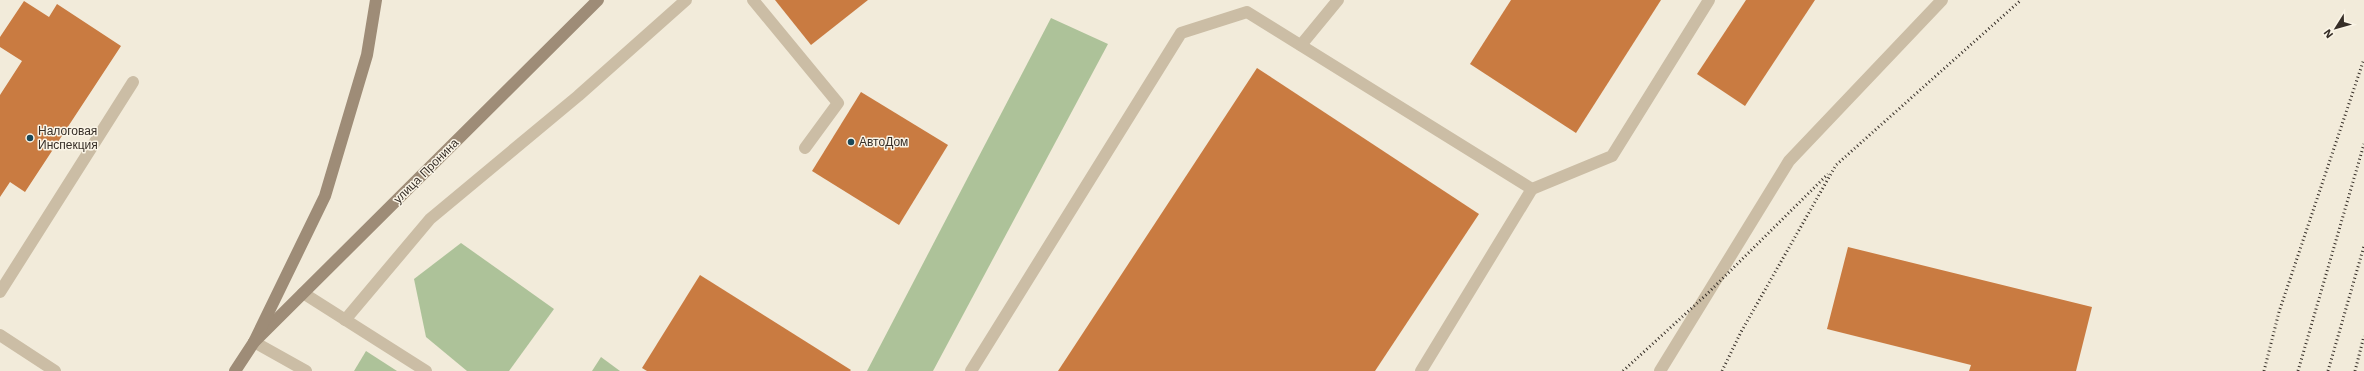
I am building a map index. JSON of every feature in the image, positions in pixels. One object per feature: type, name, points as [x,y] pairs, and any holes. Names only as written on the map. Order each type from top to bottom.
[{"type":"main road","name":"улица Пронина","points":[[235,371],[254,342],[325,196],[367,55],[376,0]]},
{"type":"main road","name":"улица Пронина","points":[[254,342],[598,0]]},
{"type":"lane","points":[[345,320],[430,219],[578,96],[686,0]]},
{"type":"lane","points":[[753,0],[838,103],[805,148]]},
{"type":"lane","points":[[1301,45],[1338,0]]},
{"type":"lane","points":[[1421,371],[1532,189],[1612,156],[1708,0]]},
{"type":"lane","points":[[1660,371],[1789,161],[1942,0]]},
{"type":"lane","points":[[971,371],[1181,32],[1247,12],[1532,189]]},
{"type":"lane","points":[[0,292],[133,82]]},
{"type":"lane","points":[[303,293],[426,371]]},
{"type":"lane","points":[[0,335],[55,371]]},
{"type":"lane","points":[[254,342],[306,371]]},
{"type":"green space","points":[[1051,18],[1108,44],[933,371],[867,371]]},
{"type":"green space","points":[[461,243],[554,309],[509,371],[467,371],[426,337],[414,279]]},
{"type":"green space","points":[[366,351],[397,371],[354,371]]},
{"type":"green space","points":[[601,357],[620,371],[592,371]]},
{"type":"building","points":[[775,0],[868,0],[811,45]]},
{"type":"building","points":[[1511,0],[1661,0],[1576,133],[1470,64]]},
{"type":"building","points":[[1746,0],[1815,0],[1745,106],[1697,74]]},
{"type":"building","name":"Налоговая Инспекция","points":[[24,1],[49,17],[57,4],[121,46],[25,192],[10,182],[0,197],[0,95],[22,61],[0,47],[0,37]]},
{"type":"building","points":[[1257,68],[1479,214],[1375,371],[1058,371]]},
{"type":"building","points":[[861,92],[948,145],[899,225],[812,171]]},
{"type":"building","points":[[1848,247],[2092,307],[2076,371],[1969,371],[1971,365],[1827,329]]},
{"type":"building","points":[[700,275],[851,370],[647,371],[642,368]]},
{"type":"railway","points":[[1722,371],[1741,332],[1836,165],[2021,0]]},
{"type":"railway","points":[[2264,371],[2279,312],[2364,59]]},
{"type":"railway","points":[[2298,371],[2364,144]]},
{"type":"railway","points":[[1623,371],[1706,295],[1828,174]]},
{"type":"railway","points":[[2328,371],[2364,246]]},
{"type":"railway","points":[[2355,371],[2364,336]]},
{"type":"place","name":"Налоговая Инспекция","points":[[30,138]]},
{"type":"place","name":"АвтоДом","points":[[851,142]]}]
